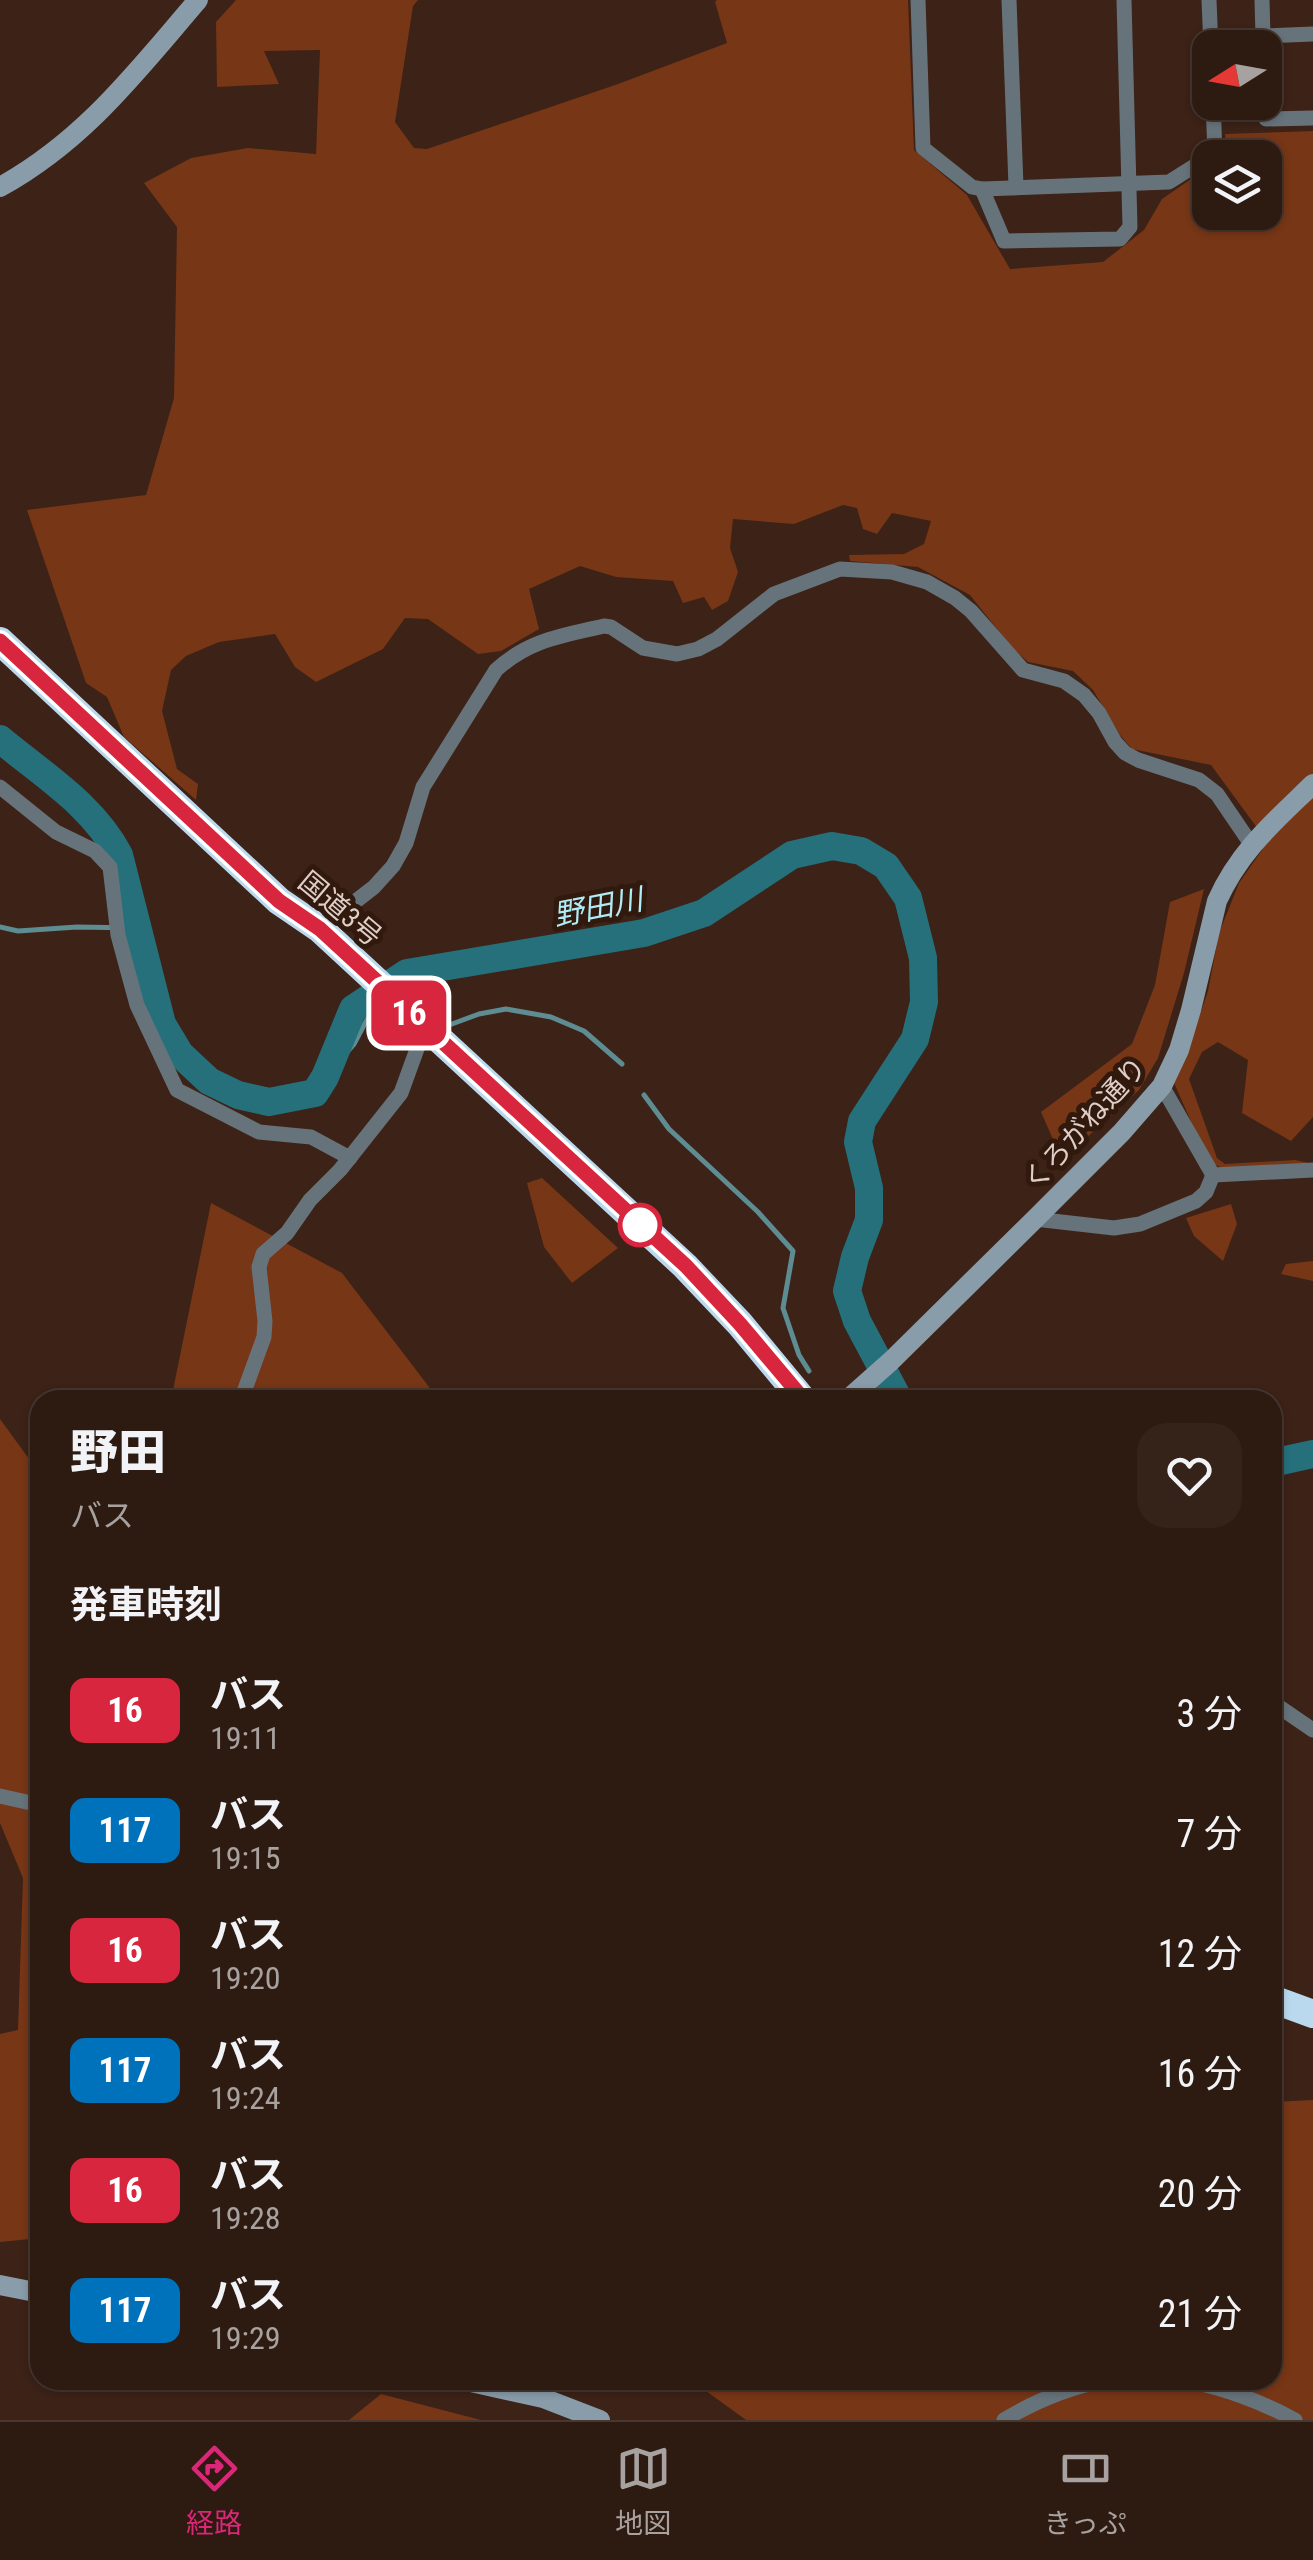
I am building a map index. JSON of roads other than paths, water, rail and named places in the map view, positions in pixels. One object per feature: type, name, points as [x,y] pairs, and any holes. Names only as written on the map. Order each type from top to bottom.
[{"type":"highway","name":"国道3号","points":[[0,641],[279,901],[320,929],[686,1266],[796,1390]]},
{"type":"highway","points":[[1282,2003],[1313,2014]]},
{"type":"street","points":[[0,187],[46,158],[95,117],[198,0]]},
{"type":"street","points":[[918,0],[923,148],[972,187],[1169,182],[1214,153],[1213,120]]},
{"type":"street","points":[[1009,0],[1016,186]]},
{"type":"street","points":[[982,189],[1004,242],[1120,239],[1130,227],[1124,0]]},
{"type":"street","points":[[1210,0],[1211,30]]},
{"type":"street","points":[[1262,0],[1263,30]]},
{"type":"street","points":[[1282,39],[1313,34]]},
{"type":"street","points":[[1282,119],[1313,118]]},
{"type":"street","points":[[320,929],[374,887],[393,866],[406,843],[422,787],[496,670],[512,655],[545,639],[604,626],[643,648],[678,654],[717,638],[774,594],[849,568],[892,572],[927,582],[956,598],[1022,670],[1064,681],[1084,695],[1124,753],[1199,780],[1208,787],[1250,844]]},
{"type":"street","name":"くろがね通り","points":[[859,1390],[1035,1220],[1162,1086],[1179,1050],[1217,901],[1227,878],[1250,844],[1313,784]]},
{"type":"street","points":[[0,788],[56,832],[95,851],[110,867],[118,934],[137,1005],[176,1090],[260,1132],[311,1137],[350,1158]]},
{"type":"street","points":[[245,1390],[264,1338],[259,1267],[262,1254],[287,1233],[310,1200],[402,1093],[425,1027]]},
{"type":"street","points":[[1162,1086],[1213,1175]]},
{"type":"street","points":[[1213,1175],[1313,1170]]},
{"type":"street","points":[[1035,1220],[1114,1228],[1140,1224],[1196,1201],[1206,1192],[1213,1175]]},
{"type":"street","points":[[1282,1709],[1313,1730]]},
{"type":"street","points":[[0,1796],[30,1803]]},
{"type":"street","points":[[0,2285],[30,2292]]},
{"type":"street","points":[[507,2390],[543,2398],[600,2420]]},
{"type":"street","points":[[1004,2420],[1036,2401],[1067,2390]]},
{"type":"street","points":[[1230,2390],[1295,2420]]},
{"type":"waterway","name":"野田川","points":[[0,739],[81,806],[119,855],[162,1024],[180,1054],[209,1081],[238,1095],[269,1102],[315,1093],[353,1009],[407,973],[644,933],[704,913],[792,855],[832,846],[861,851],[886,866],[908,898],[923,958],[924,1002],[915,1039],[862,1121],[858,1142],[869,1188],[869,1220],[847,1291],[857,1321],[894,1390]]},
{"type":"waterway","points":[[0,927],[18,931],[138,928]]},
{"type":"waterway","points":[[452,1024],[506,1009],[551,1017],[584,1031],[622,1064]]},
{"type":"waterway","points":[[325,1077],[354,1044],[371,1012]]},
{"type":"waterway","points":[[644,1095],[669,1129],[758,1212],[793,1251],[783,1308],[799,1355],[809,1371]]},
{"type":"waterway","name":"野田川","points":[[1282,1461],[1313,1454]]}]
